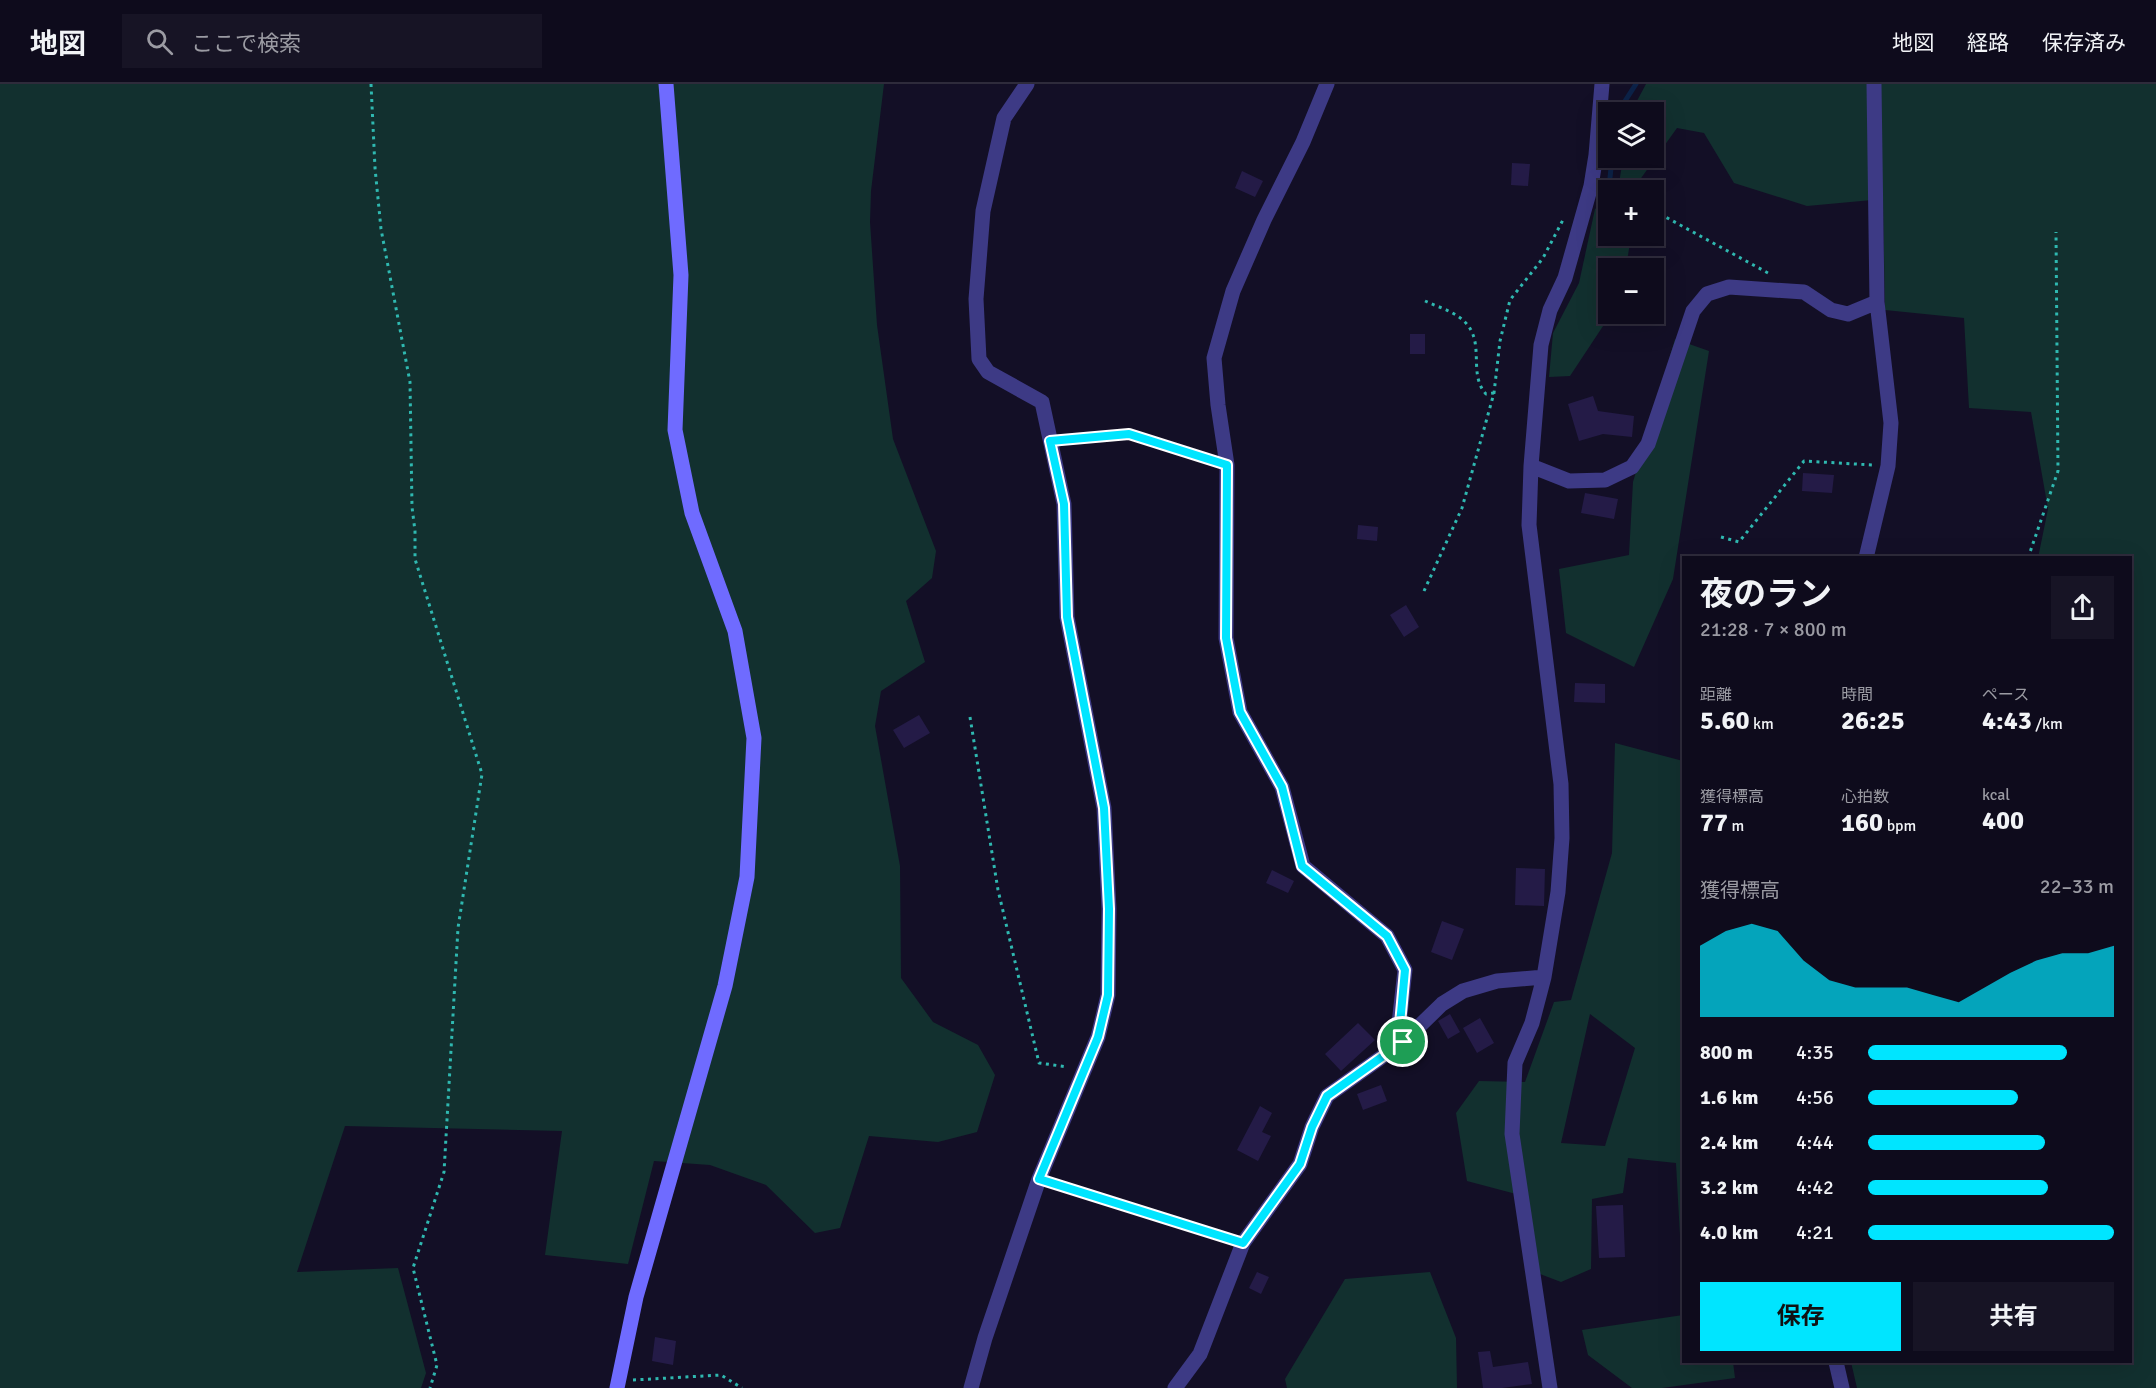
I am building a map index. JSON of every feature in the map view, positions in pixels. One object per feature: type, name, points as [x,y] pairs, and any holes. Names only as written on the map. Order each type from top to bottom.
[{"type":"street","points":[[617,1385],[636,1297],[725,986],[747,877],[754,738],[735,630],[692,513],[675,430],[681,275],[666,84]]},
{"type":"street","points":[[971,1388],[985,1338],[1039,1179],[1098,1037],[1108,995],[1109,909],[1104,808],[1067,617],[1064,504],[1042,402],[988,372],[979,359],[976,299],[983,211],[1004,118],[1028,84]]},
{"type":"street","points":[[1327,84],[1303,142],[1264,220],[1233,291],[1214,358],[1227,465],[1226,638],[1240,712],[1282,787],[1302,866],[1387,936],[1405,970],[1400,1024],[1403,1042]]},
{"type":"street","points":[[1550,1388],[1512,1134],[1515,1063],[1532,1023],[1545,977],[1558,892],[1562,838],[1561,784],[1529,525],[1531,466],[1541,345],[1550,310],[1565,278],[1591,186],[1602,84]]},
{"type":"street","points":[[1866,556],[1888,466],[1891,423],[1877,302],[1874,84]]},
{"type":"street","points":[[1531,466],[1569,481],[1605,480],[1632,467],[1648,444],[1693,311],[1707,294],[1729,287],[1803,292],[1831,310],[1848,314],[1877,302]]},
{"type":"street","points":[[1175,1388],[1200,1354],[1243,1243],[1300,1164],[1312,1127],[1327,1096],[1403,1042],[1442,1004],[1463,992],[1497,981],[1545,977]]},
{"type":"street","points":[[1836,1363],[1842,1388]]},
{"type":"path","points":[[371,84],[381,229],[410,382],[415,559],[482,774],[458,928],[444,1172],[413,1268],[437,1365],[430,1388]]},
{"type":"path","points":[[1424,591],[1462,508],[1494,393],[1500,340],[1510,300],[1543,258],[1569,210]]},
{"type":"path","points":[[1664,216],[1773,275]]},
{"type":"path","points":[[2029,556],[2058,471],[2056,232]]},
{"type":"path","points":[[1425,301],[1460,318],[1476,337],[1478,386],[1486,394],[1494,393]]},
{"type":"path","points":[[1050,441],[1129,434],[1227,465]]},
{"type":"path","points":[[1721,537],[1739,542],[1803,461],[1888,466]]},
{"type":"path","points":[[970,717],[998,890],[1039,1063],[1084,1069]]},
{"type":"path","points":[[1039,1179],[1243,1243]]},
{"type":"path","points":[[617,1385],[721,1375],[742,1388]]},
{"type":"green space","points":[[0,84],[884,84],[871,191],[870,222],[877,325],[893,439],[936,551],[932,578],[906,601],[925,662],[881,691],[875,726],[900,866],[901,978],[933,1022],[978,1045],[995,1075],[977,1132],[938,1142],[869,1136],[840,1228],[815,1233],[766,1185],[710,1165],[654,1161],[628,1264],[545,1255],[562,1131],[345,1126],[297,1272],[398,1268],[426,1373],[421,1388],[0,1388]]},
{"type":"green space","points":[[1646,84],[2156,84],[2156,1388],[1857,1388],[1851,1363],[2132,1363],[2132,556],[2038,556],[2048,509],[2031,412],[1969,408],[1964,318],[1885,310],[1883,199],[1807,206],[1734,183],[1704,133],[1677,128],[1664,146],[1664,102],[1636,102]]},
{"type":"green space","points":[[1621,168],[1648,168],[1640,180],[1620,180]]},
{"type":"green space","points":[[1598,207],[1598,246],[1629,246],[1628,258],[1598,258],[1598,324],[1604,324],[1570,376],[1549,377],[1553,333],[1579,283],[1595,209]]},
{"type":"green space","points":[[1675,339],[1709,351],[1673,579],[1634,667],[1566,633],[1559,569],[1629,555],[1633,482]]},
{"type":"green space","points":[[1615,743],[1682,761],[1682,1273],[1676,1163],[1628,1158],[1623,1193],[1592,1199],[1591,1269],[1561,1282],[1527,1269],[1516,1194],[1467,1181],[1456,1113],[1479,1081],[1525,1082],[1554,1002],[1571,1000],[1612,853]],"holes":[[[1590,1014],[1635,1048],[1605,1146],[1561,1143]]]},
{"type":"green space","points":[[1430,1272],[1456,1338],[1457,1388],[1287,1388],[1285,1379],[1345,1279]]},
{"type":"green space","points":[[1682,1315],[1682,1363],[1733,1363],[1735,1378],[1662,1388],[1632,1388],[1588,1355],[1582,1330]]},
{"type":"building","points":[[1512,163],[1530,164],[1528,186],[1511,185]]},
{"type":"building","points":[[1242,171],[1263,181],[1255,197],[1235,188]]},
{"type":"building","points":[[1410,334],[1425,334],[1425,354],[1410,354]]},
{"type":"building","points":[[1593,396],[1598,411],[1634,416],[1632,437],[1603,434],[1579,441],[1568,404]]},
{"type":"building","points":[[1803,473],[1834,475],[1832,493],[1802,491]]},
{"type":"building","points":[[1585,493],[1618,499],[1614,519],[1581,513]]},
{"type":"building","points":[[1358,525],[1378,527],[1377,541],[1357,539]]},
{"type":"building","points":[[1406,605],[1419,627],[1404,637],[1390,615]]},
{"type":"building","points":[[1575,683],[1605,684],[1605,703],[1574,702]]},
{"type":"building","points":[[919,715],[930,733],[904,748],[893,730]]},
{"type":"building","points":[[1516,868],[1545,869],[1544,906],[1515,905]]},
{"type":"building","points":[[1272,870],[1294,881],[1288,893],[1266,883]]},
{"type":"building","points":[[1442,921],[1464,929],[1452,960],[1431,952]]},
{"type":"building","points":[[1450,1014],[1460,1032],[1448,1039],[1438,1021]]},
{"type":"building","points":[[1480,1018],[1494,1043],[1477,1053],[1463,1028]]},
{"type":"building","points":[[1358,1023],[1375,1040],[1341,1071],[1325,1054]]},
{"type":"building","points":[[1381,1085],[1387,1101],[1363,1110],[1357,1094]]},
{"type":"building","points":[[1260,1106],[1272,1113],[1262,1132],[1271,1136],[1258,1161],[1237,1150]]},
{"type":"building","points":[[1623,1205],[1625,1257],[1599,1258],[1596,1206]]},
{"type":"building","points":[[1257,1272],[1269,1277],[1261,1294],[1249,1288]]},
{"type":"building","points":[[655,1337],[676,1341],[673,1365],[652,1361]]},
{"type":"building","points":[[1490,1351],[1493,1367],[1528,1362],[1532,1384],[1483,1388],[1478,1352]]},
{"type":"waterway","points":[[1624,102],[1636,84]]},
{"type":"waterway","points":[[1610,178],[1611,168]]},
{"type":"route","points":[[1129,434],[1227,465],[1226,638],[1240,712],[1282,787],[1302,866],[1387,936],[1405,970],[1400,1024],[1403,1042],[1327,1096],[1312,1127],[1300,1164],[1243,1243],[1039,1179],[1098,1037],[1108,995],[1109,909],[1104,808],[1067,617],[1064,504],[1050,441],[1129,434]]}]
